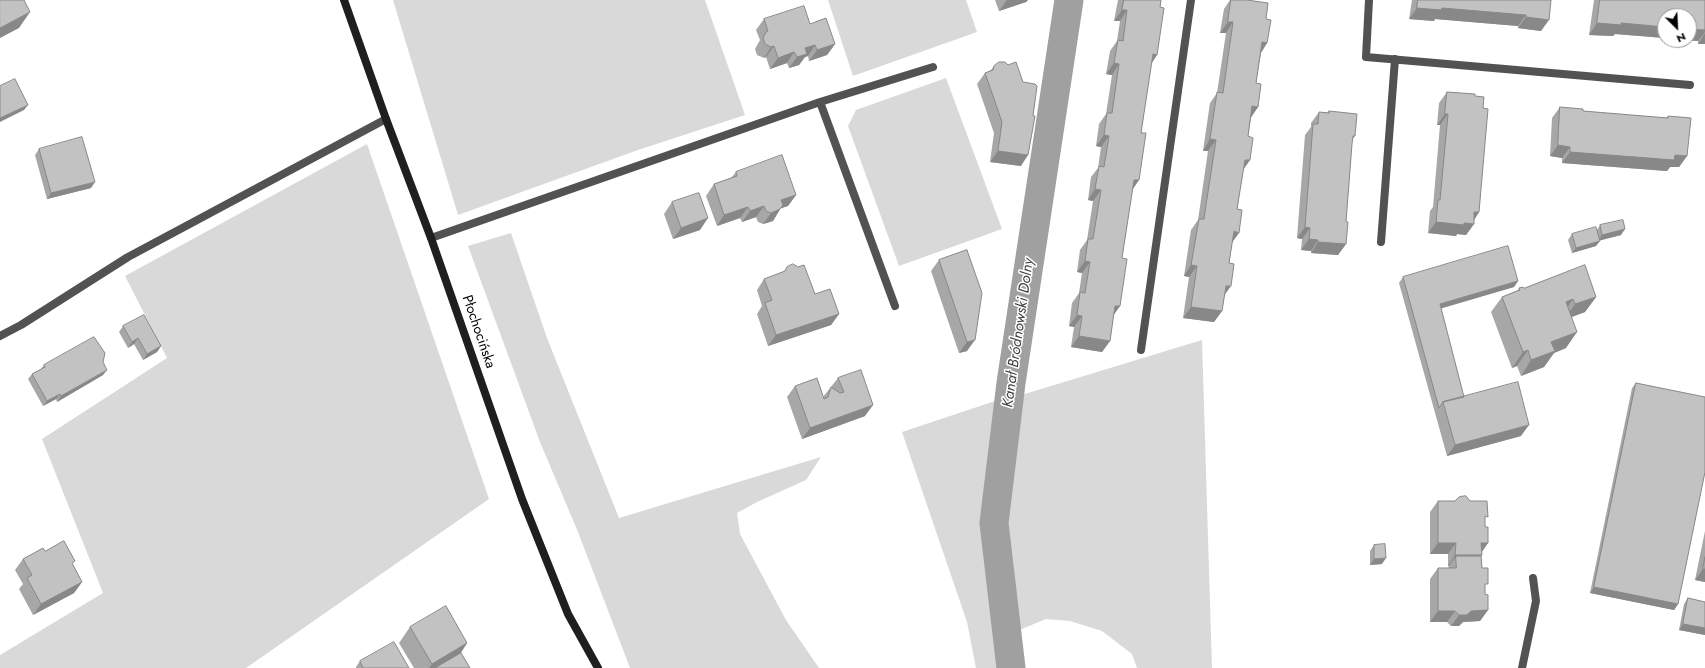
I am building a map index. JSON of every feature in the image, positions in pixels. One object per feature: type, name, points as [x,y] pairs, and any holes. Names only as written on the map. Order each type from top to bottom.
[{"type":"main road","name":"Płochocińska","points":[[344,0],[386,119],[431,238],[522,499],[568,614],[598,668]]},
{"type":"lane","points":[[1141,350],[1191,0]]},
{"type":"lane","points":[[1369,0],[1366,57],[1690,85]]},
{"type":"lane","points":[[1381,242],[1395,59]]},
{"type":"lane","points":[[431,238],[820,102],[933,67]]},
{"type":"lane","points":[[820,102],[895,306]]},
{"type":"lane","points":[[0,336],[22,325],[128,257],[386,119]]},
{"type":"lane","points":[[1522,668],[1536,601],[1533,578]]},
{"type":"shaded area","points":[[393,0],[705,0],[745,115],[638,150],[458,215]]},
{"type":"shaded area","points":[[828,0],[966,0],[977,32],[853,76]]},
{"type":"shaded area","points":[[1062,0],[1075,0],[1015,397],[1202,340],[1212,668],[1137,668],[1132,654],[1102,631],[1070,621],[1046,619],[1017,631],[1023,668],[976,668],[967,622],[902,432],[1001,399]]},
{"type":"shaded area","points":[[946,78],[1002,229],[899,266],[848,126],[856,110]]},
{"type":"shaded area","points":[[367,144],[489,499],[246,668],[0,668],[0,655],[103,593],[42,439],[167,358],[125,276]]},
{"type":"shaded area","points":[[511,233],[547,338],[619,518],[821,457],[806,480],[757,502],[737,513],[740,534],[786,620],[819,668],[630,668],[578,532],[540,442],[468,246]]},
{"type":"building","points":[[0,0],[24,0],[30,12],[0,28]]},
{"type":"building","points":[[1124,0],[1161,0],[1160,7],[1164,8],[1157,55],[1153,54],[1141,133],[1146,133],[1139,180],[1134,180],[1122,258],[1127,259],[1120,306],[1115,306],[1110,341],[1079,336],[1082,316],[1077,315],[1080,292],[1085,293],[1090,262],[1085,261],[1088,239],[1093,239],[1101,190],[1095,189],[1099,166],[1104,167],[1109,136],[1104,135],[1107,113],[1112,113],[1119,64],[1114,63],[1118,40],[1123,41],[1127,10],[1122,10]]},
{"type":"building","points":[[1231,0],[1247,0],[1268,3],[1266,19],[1271,20],[1267,43],[1262,42],[1256,83],[1261,84],[1258,107],[1252,106],[1248,136],[1253,138],[1250,160],[1245,160],[1237,209],[1242,210],[1239,233],[1234,231],[1229,263],[1234,264],[1231,286],[1226,286],[1222,311],[1191,307],[1197,266],[1191,265],[1199,219],[1204,219],[1216,140],[1210,139],[1217,92],[1223,93],[1233,22],[1228,22]]},
{"type":"building","points":[[1418,0],[1551,0],[1549,20],[1526,17],[1526,15],[1442,8],[1441,10],[1417,8]]},
{"type":"building","points":[[1600,0],[1705,0],[1705,30],[1697,30],[1697,8],[1657,8],[1657,26],[1621,23],[1621,25],[1597,23]]},
{"type":"building","points":[[804,6],[810,24],[826,18],[835,44],[817,50],[815,45],[805,48],[807,54],[797,57],[794,52],[778,58],[774,46],[771,47],[765,44],[763,38],[768,31],[764,19]]},
{"type":"building","points":[[999,62],[1005,62],[1008,65],[1016,62],[1023,82],[1035,84],[1037,86],[1033,116],[1035,116],[1028,155],[998,151],[1002,122],[985,73],[993,70],[994,66]]},
{"type":"building","points":[[15,79],[28,105],[0,118],[0,86]]},
{"type":"building","points":[[1447,92],[1475,94],[1475,96],[1484,97],[1483,108],[1488,109],[1479,212],[1474,212],[1474,224],[1464,223],[1464,225],[1436,222],[1438,200],[1440,200],[1448,114],[1445,114]]},
{"type":"building","points":[[1560,107],[1583,109],[1583,111],[1668,118],[1668,116],[1691,118],[1687,156],[1675,155],[1674,160],[1570,152],[1570,147],[1558,145]]},
{"type":"building","points":[[1329,111],[1357,114],[1355,136],[1353,136],[1352,144],[1346,222],[1348,222],[1346,244],[1318,242],[1318,240],[1309,239],[1310,228],[1305,227],[1313,124],[1318,124],[1319,112],[1329,113]]},
{"type":"building","points":[[82,137],[95,182],[51,193],[39,149]]},
{"type":"building","points":[[782,155],[796,195],[781,200],[783,205],[780,209],[771,213],[766,211],[764,206],[750,211],[748,207],[724,215],[714,184],[737,176],[736,172]]},
{"type":"building","points":[[699,193],[708,218],[681,228],[672,202]]},
{"type":"building","points":[[1623,220],[1625,229],[1602,235],[1600,225]]},
{"type":"building","points":[[1596,227],[1600,241],[1576,248],[1572,234]]},
{"type":"building","points":[[1508,246],[1518,281],[1440,304],[1464,397],[1443,402],[1439,408],[1403,277]]},
{"type":"building","points":[[967,250],[982,293],[975,340],[967,342],[939,260]]},
{"type":"building","points":[[793,264],[798,267],[804,265],[815,294],[830,289],[839,314],[776,335],[765,303],[772,300],[764,279],[785,271],[787,267]]},
{"type":"building","points":[[1585,265],[1596,297],[1575,304],[1573,299],[1566,302],[1577,332],[1551,342],[1555,351],[1531,360],[1528,350],[1523,352],[1502,297],[1520,290],[1519,288],[1524,288]]},
{"type":"building","points":[[144,315],[161,346],[147,354],[138,338],[132,342],[123,326]]},
{"type":"building","points":[[94,337],[105,353],[103,362],[107,370],[61,396],[60,394],[47,401],[32,374],[45,367],[44,365]]},
{"type":"building","points":[[861,370],[873,405],[810,428],[795,386],[817,378],[824,399],[828,397],[831,387],[840,393],[844,392],[838,378]]},
{"type":"building","points":[[1518,382],[1529,425],[1455,445],[1443,402]]},
{"type":"building","points":[[1636,383],[1705,397],[1705,472],[1678,604],[1594,587]]},
{"type":"building","points":[[1466,496],[1470,501],[1487,501],[1488,517],[1485,516],[1485,527],[1488,527],[1488,543],[1481,543],[1482,555],[1455,555],[1456,543],[1438,543],[1438,501],[1455,501],[1459,497]]},
{"type":"building","points":[[64,541],[75,561],[72,563],[82,582],[41,604],[27,578],[32,575],[23,559],[43,548],[45,551]]},
{"type":"building","points":[[1385,544],[1386,558],[1374,559],[1374,545]]},
{"type":"building","points":[[1456,556],[1481,556],[1482,568],[1488,568],[1488,584],[1485,584],[1485,594],[1488,595],[1488,610],[1471,611],[1467,615],[1459,615],[1455,611],[1438,611],[1438,568],[1456,568]]},
{"type":"building","points":[[1705,557],[1705,569],[1703,569]]},
{"type":"building","points":[[1688,598],[1705,602],[1705,628],[1683,624]]},
{"type":"building","points":[[446,606],[467,643],[432,664],[410,627]]},
{"type":"building","points":[[394,642],[409,668],[363,668],[360,661]]},
{"type":"building","points":[[461,653],[470,668],[435,668]]},
{"type":"waterway","name":"Kanał Bródnowski Dolny","points":[[1011,668],[994,523],[1011,383],[1069,0]]}]
